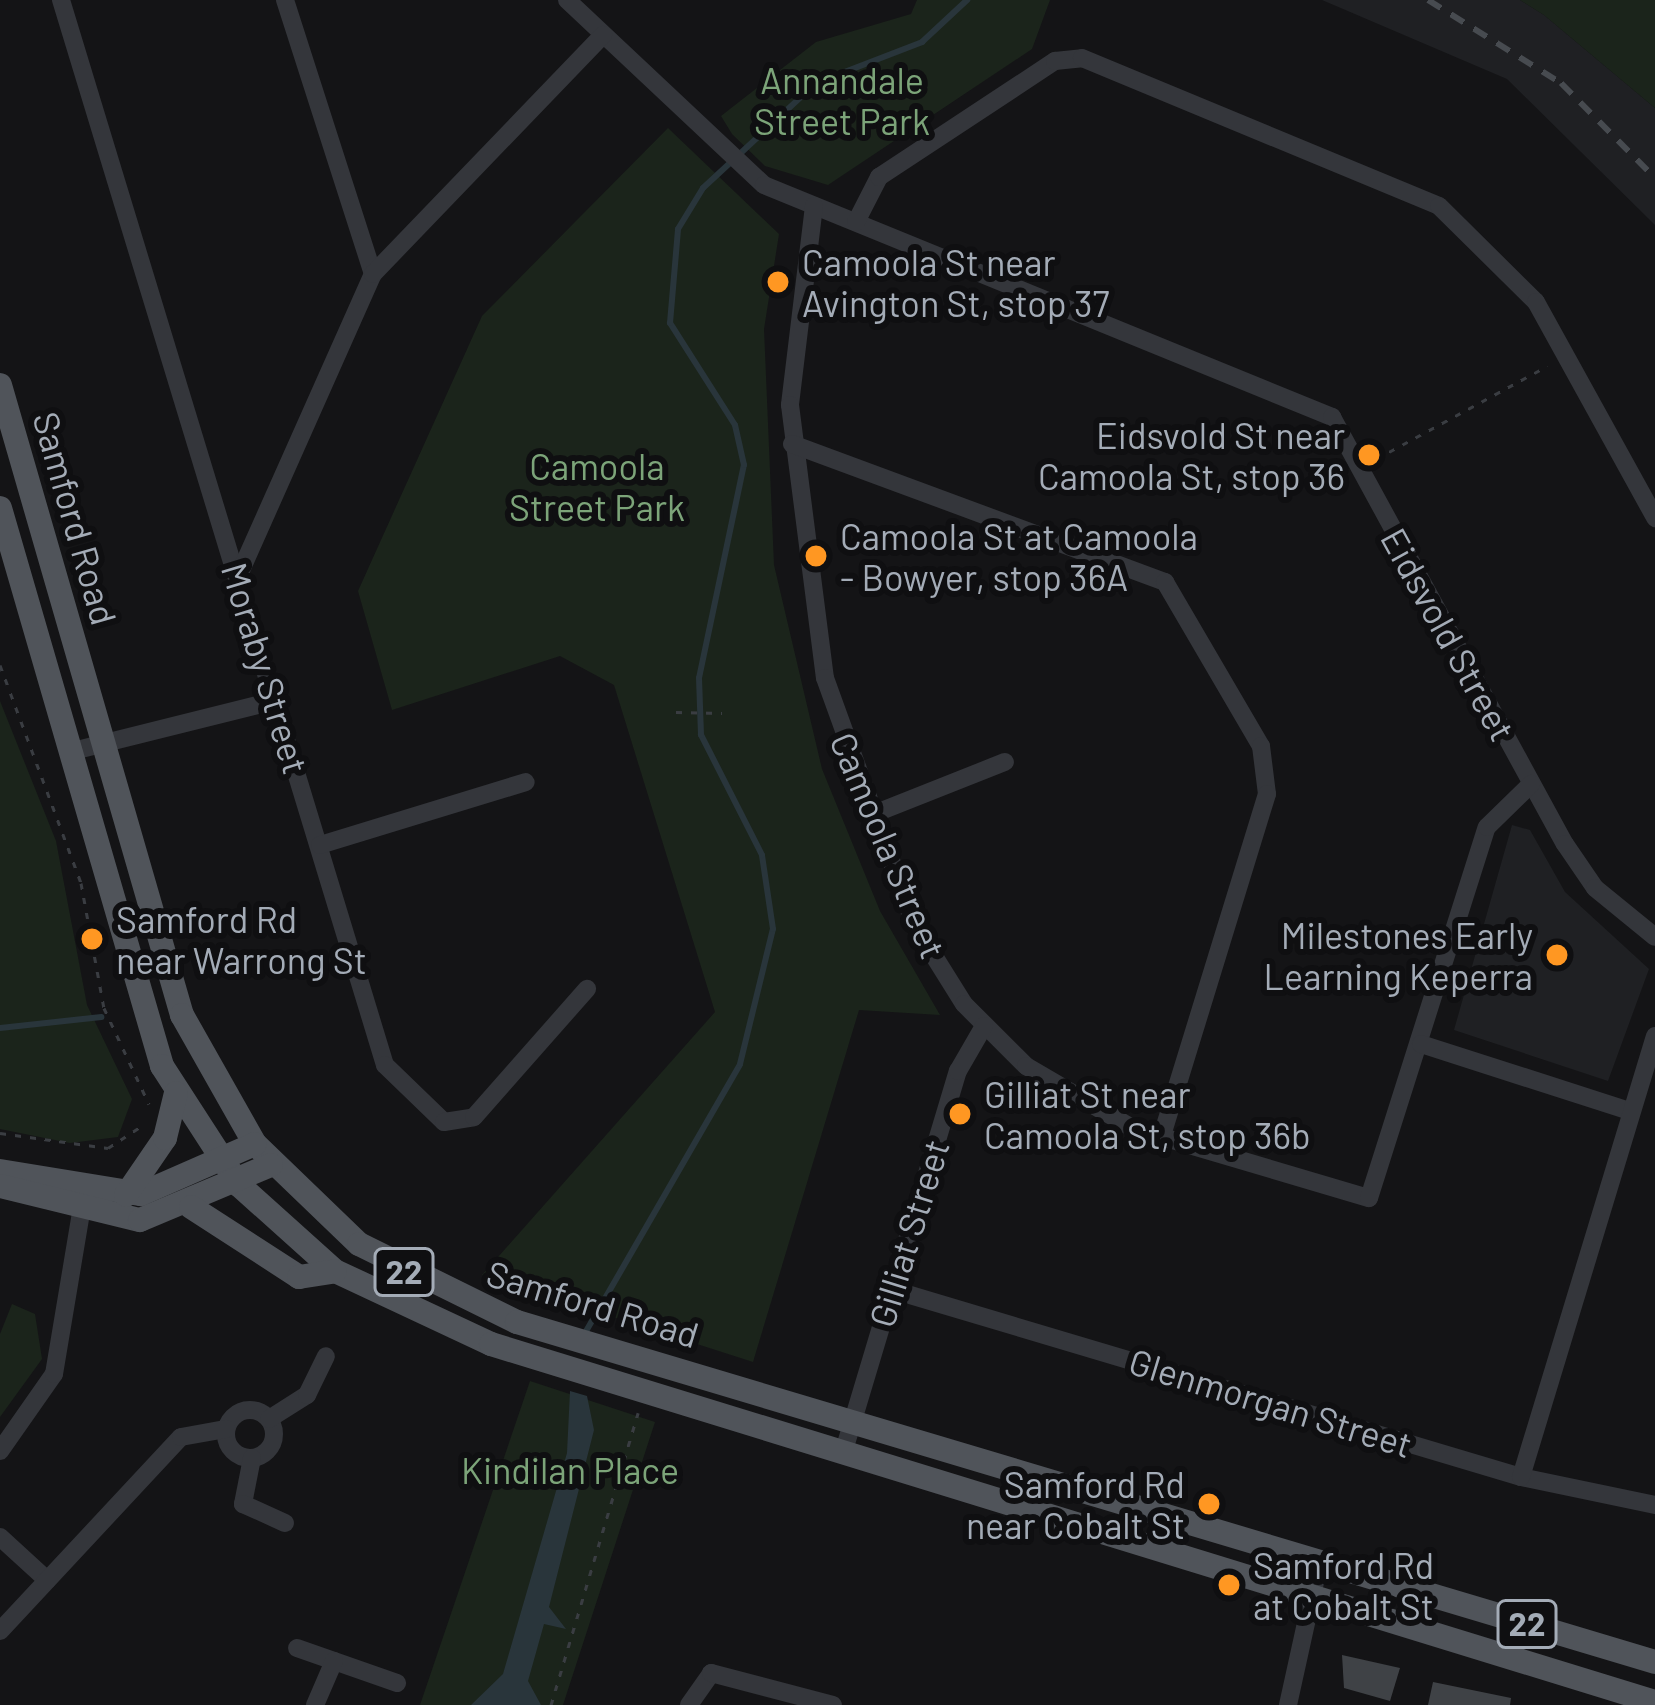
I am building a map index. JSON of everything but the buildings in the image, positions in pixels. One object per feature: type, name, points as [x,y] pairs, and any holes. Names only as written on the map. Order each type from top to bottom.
[{"type":"main road","name":"Samford Road","points":[[0,385],[182,1015],[255,1144],[272,1165],[389,1264],[563,1335],[1655,1662]]},
{"type":"main road","name":"Samford Road","points":[[0,508],[141,1014],[176,1093],[239,1185],[335,1270],[426,1321],[1313,1590],[1655,1702]]},
{"type":"main road","points":[[125,1195],[165,1138],[176,1093]]},
{"type":"main road","points":[[0,1186],[83,1200],[125,1195],[222,1162],[255,1144]]},
{"type":"main road","points":[[0,1171],[140,1220],[191,1207],[272,1165]]},
{"type":"main road","points":[[191,1207],[299,1277],[335,1270]]},
{"type":"street","name":"Moraby Street","points":[[61,0],[386,1064],[444,1122],[473,1118],[587,989]]},
{"type":"street","points":[[285,0],[373,274]]},
{"type":"street","name":"Eidsvold Street","points":[[567,0],[753,178],[1311,399],[1359,469],[1531,784],[1595,888],[1655,937]]},
{"type":"street","points":[[238,577],[373,274],[603,34]]},
{"type":"street","points":[[856,222],[879,177],[1055,61],[1082,58],[1414,189],[1516,276],[1567,356],[1655,518]]},
{"type":"street","name":"Camoola Street","points":[[814,206],[792,326],[792,444],[820,657],[871,815],[914,924],[984,1026],[1076,1101],[1161,1139],[1369,1198],[1492,815],[1531,784]]},
{"type":"street","points":[[792,444],[1165,582],[1261,746],[1267,794],[1161,1139]]},
{"type":"street","points":[[69,752],[277,700]]},
{"type":"street","points":[[871,815],[1005,762]]},
{"type":"street","points":[[320,845],[526,782]]},
{"type":"street","name":"Gilliat Street","points":[[844,1447],[962,1058],[984,1026]]},
{"type":"street","points":[[1521,1477],[1655,1036]]},
{"type":"street","points":[[1421,1044],[1630,1111]]},
{"type":"street","points":[[0,1450],[53,1374],[83,1200]]},
{"type":"street","name":"Glenmorgan Street","points":[[890,1289],[1521,1477],[1655,1505]]},
{"type":"street","points":[[269,1419],[307,1395],[326,1356]]},
{"type":"street","points":[[0,1630],[181,1437],[226,1430],[244,1411],[269,1419]]},
{"type":"street","points":[[269,1419],[271,1447],[253,1458],[243,1504],[285,1523]]},
{"type":"street","points":[[226,1430],[232,1450],[253,1458]]},
{"type":"street","points":[[0,1537],[47,1580]]},
{"type":"street","points":[[1288,1705],[1320,1560]]},
{"type":"street","points":[[297,1648],[397,1683]]},
{"type":"street","points":[[315,1705],[334,1661]]},
{"type":"street","points":[[689,1705],[711,1673],[833,1705]]},
{"type":"path","points":[[1359,469],[1567,356]]},
{"type":"path","points":[[0,665],[72,854],[104,1007],[146,1089],[145,1124]]},
{"type":"path","points":[[676,712],[722,712]]},
{"type":"path","points":[[0,1133],[108,1148],[145,1124],[152,1126]]},
{"type":"path","points":[[551,1705],[639,1411]]},
{"type":"shaded area","points":[[1322,0],[1520,0],[1544,15],[1655,108],[1655,225],[1507,79]]},
{"type":"shaded area","name":"Milestones Early Learning Keperra","points":[[1512,825],[1530,830],[1565,892],[1649,969],[1608,1081],[1454,1030]]},
{"type":"shaded area","points":[[570,1391],[587,1396],[594,1430],[549,1607],[566,1629],[544,1624],[528,1681],[541,1705],[471,1705],[503,1674],[567,1453]]},
{"type":"green space","name":"Annandale Street Park","points":[[917,0],[1050,0],[1032,49],[828,185],[765,166],[732,134],[721,116],[816,42],[911,14]]},
{"type":"green space","points":[[1520,0],[1655,0],[1655,108],[1544,15]]},
{"type":"green space","name":"Camoola Street Park","points":[[668,128],[779,234],[764,329],[774,565],[822,769],[880,911],[940,1015],[859,1010],[753,1362],[482,1275],[715,1012],[614,685],[560,656],[392,710],[358,591],[482,316]]},
{"type":"green space","points":[[0,701],[56,841],[87,1005],[132,1099],[118,1137],[70,1143],[0,1129]]},
{"type":"green space","points":[[12,1304],[35,1314],[42,1359],[0,1417],[0,1334]]},
{"type":"green space","name":"Kindilan Place","points":[[530,1381],[655,1422],[563,1705],[420,1705]]},
{"type":"waterway","points":[[585,1333],[740,1064],[773,929],[762,855],[701,735],[699,678],[744,465],[735,425],[670,323],[678,229],[703,188],[816,83],[922,42],[967,0]]},
{"type":"waterway","points":[[0,1028],[101,1017]]},
{"type":"railway","points":[[1428,0],[1561,83],[1655,178]]},
{"type":"place","name":"Camoola St near Avington St, stop 37","points":[[778,282]]},
{"type":"place","name":"Eidsvold St near Camoola St, stop 36","points":[[1369,455]]},
{"type":"place","name":"Camoola St at Camoola - Bowyer, stop 36A","points":[[816,556]]},
{"type":"place","name":"Samford Rd near Warrong St","points":[[92,939]]},
{"type":"place","name":"Milestones Early Learning Keperra","points":[[1557,955]]},
{"type":"place","name":"Gilliat St near Camoola St, stop 36b","points":[[960,1114]]},
{"type":"place","name":"Samford Rd near Cobalt St","points":[[1209,1504]]},
{"type":"place","name":"Samford Rd at Cobalt St","points":[[1229,1585]]}]
